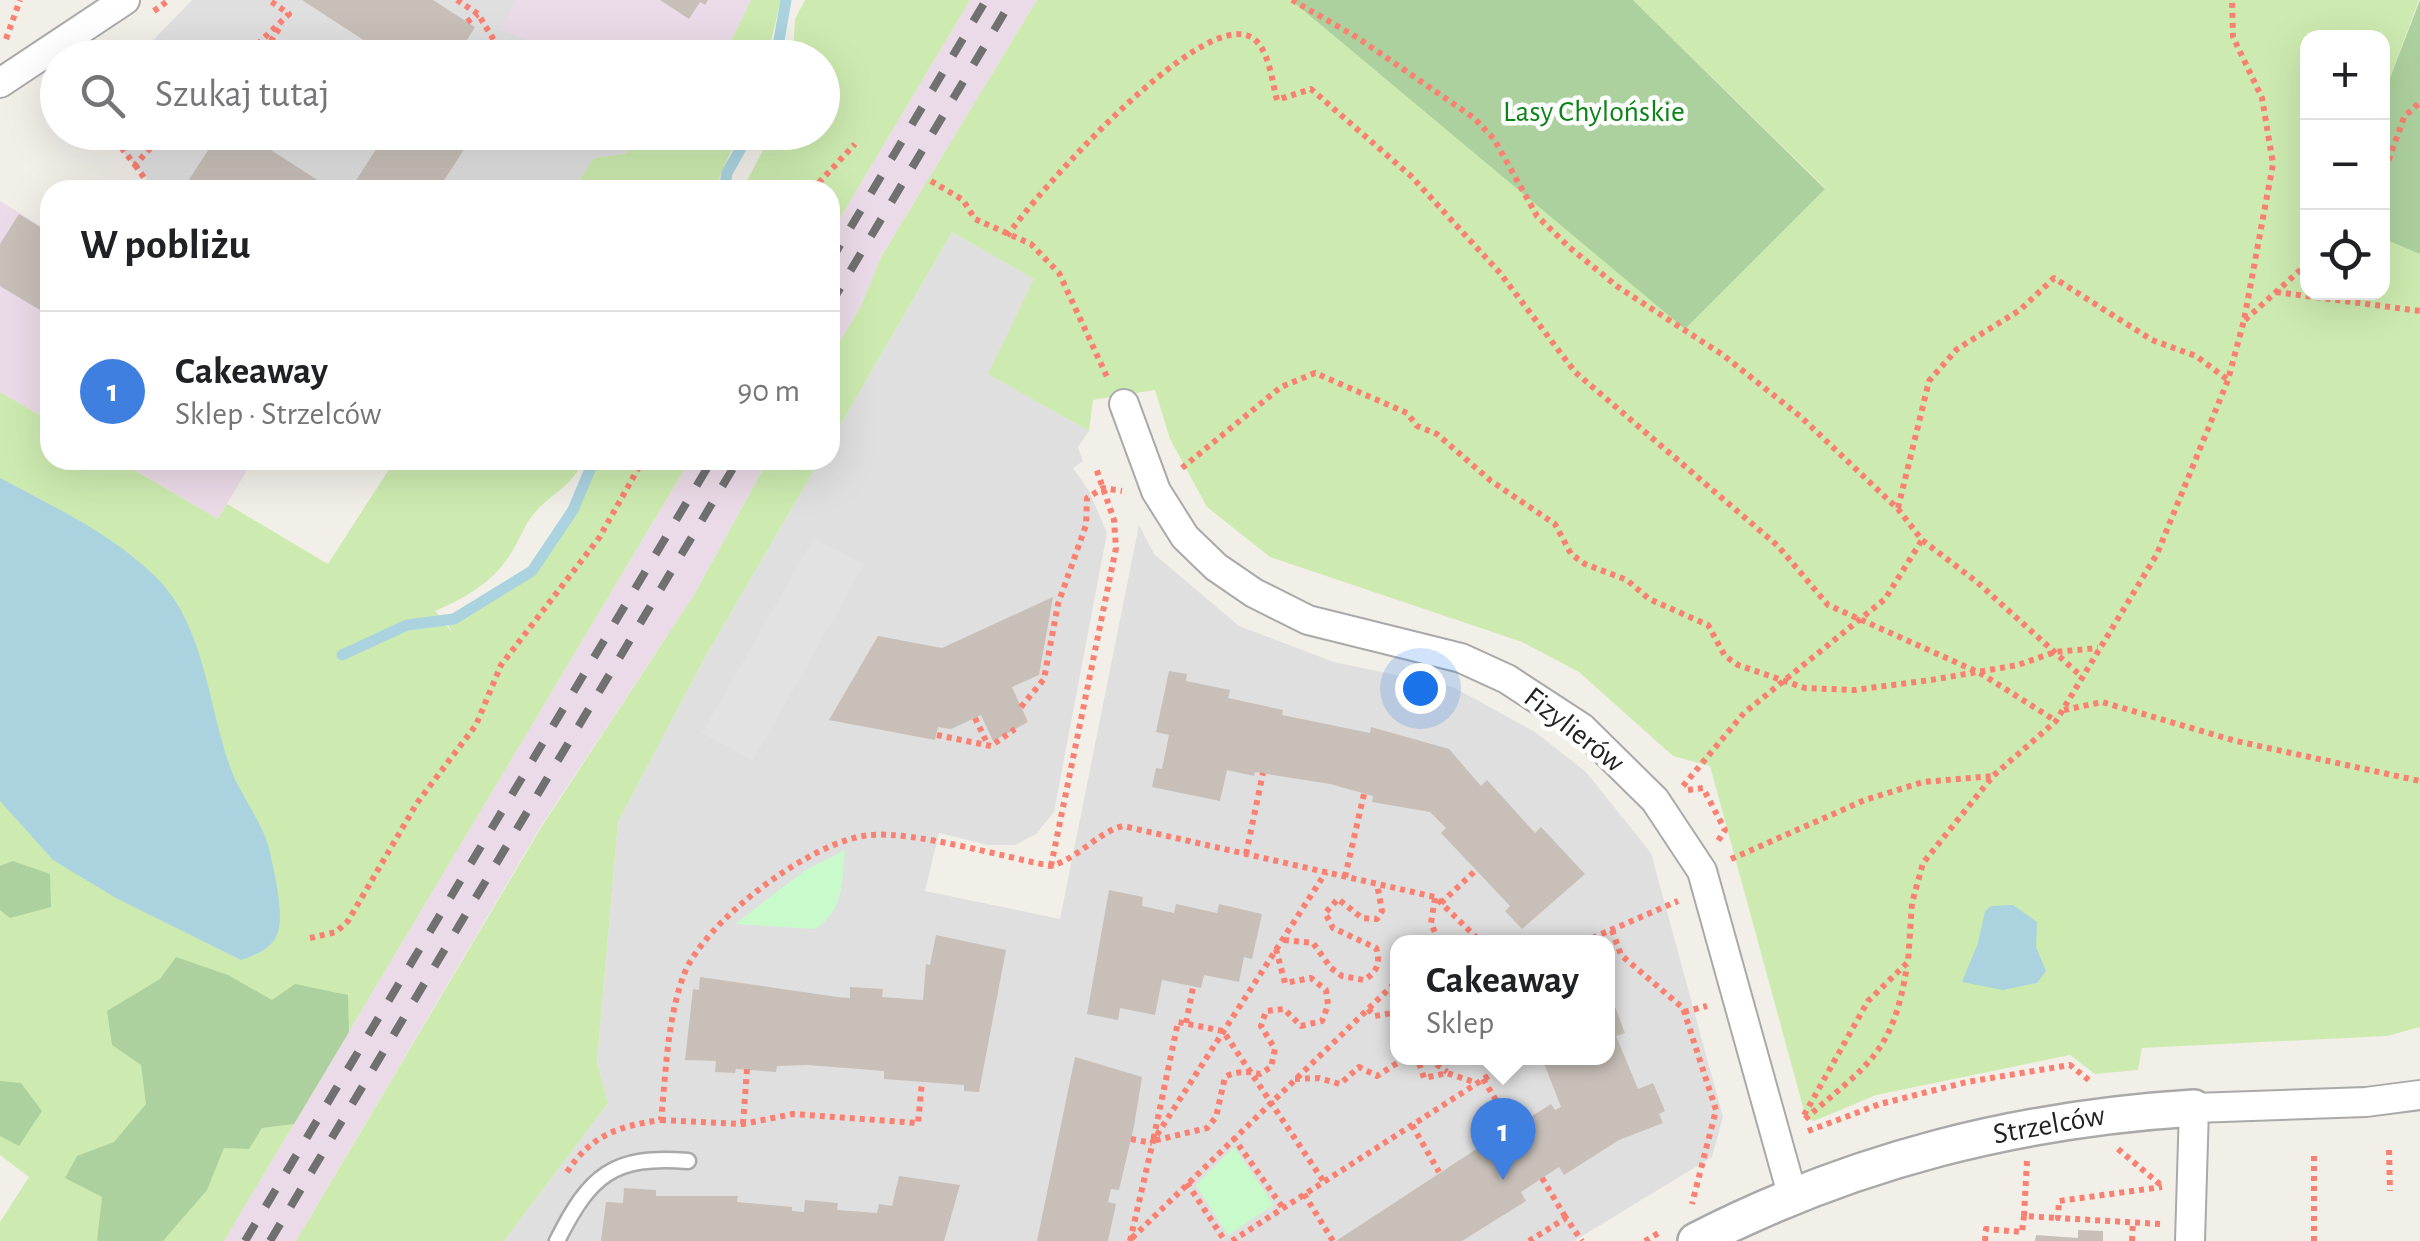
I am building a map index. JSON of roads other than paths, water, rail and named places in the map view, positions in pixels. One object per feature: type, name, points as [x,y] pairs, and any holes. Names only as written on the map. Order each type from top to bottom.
[{"type":"street","points":[[64,40],[125,0]]},
{"type":"street","points":[[0,82],[40,56]]},
{"type":"street","name":"Fizylierów","points":[[1124,404],[1142,494],[1216,567],[1254,593],[1308,620],[1461,658],[1507,679],[1582,728],[1663,810],[1702,871],[1792,1194]]},
{"type":"street","name":"Strzelców","points":[[1693,1228],[1944,1144],[2100,1115],[2366,1102],[2420,1095]]},
{"type":"street","points":[[2178,1233],[2194,1108]]},
{"type":"lane","points":[[557,1241],[591,1185],[612,1166],[637,1160],[688,1161]]},
{"type":"water","points":[[0,478],[123,549],[159,580],[188,624],[225,753],[270,852],[280,920],[274,941],[259,953],[241,960],[116,898],[53,860],[0,801]]},
{"type":"water","points":[[2013,905],[2037,922],[2036,947],[2046,971],[2037,983],[2003,990],[1962,982],[1978,943],[1985,911],[1991,906]]},
{"type":"waterway","points":[[779,40],[786,0]]},
{"type":"waterway","points":[[726,180],[740,150]]},
{"type":"waterway","points":[[342,655],[407,625],[454,619],[532,571],[573,510],[590,470]]},
{"type":"railway","points":[[840,245],[986,0]]},
{"type":"railway","points":[[840,288],[1012,0]]},
{"type":"railway","points":[[245,1241],[706,470]]},
{"type":"railway","points":[[270,1241],[732,470]]},
{"type":"place","name":"Cakeaway","points":[[1503,1180]]},
{"type":"park label","name":"Lasy Chylońskie","points":[[1594,112]]}]
